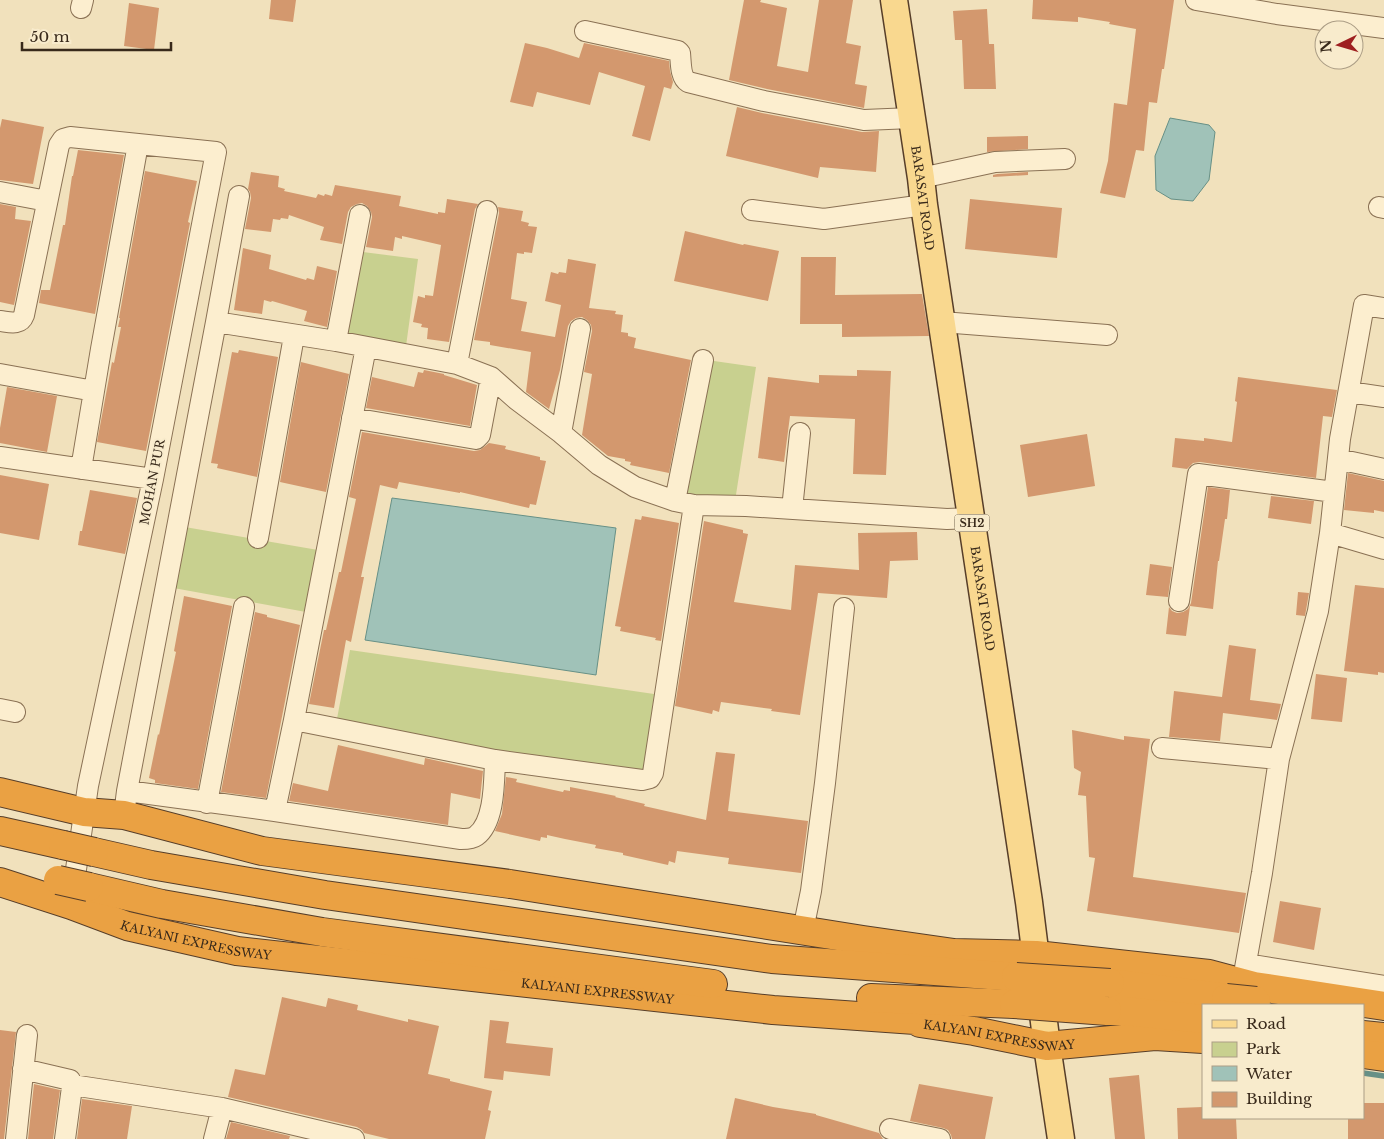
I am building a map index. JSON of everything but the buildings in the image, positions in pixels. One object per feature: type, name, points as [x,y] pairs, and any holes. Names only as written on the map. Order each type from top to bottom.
[{"type":"highway","points":[[0,792],[84,812],[126,803],[262,851],[510,884],[954,953],[1036,955],[1209,974],[1242,990],[1284,1004]]},
{"type":"highway","points":[[0,831],[150,865],[325,895],[772,959],[1110,983],[1242,990],[1254,986],[1384,1006]]},
{"type":"highway","points":[[0,866],[58,880],[80,896],[162,904],[322,932],[657,978],[803,995],[1014,1004],[1125,1011],[1202,1019]]},
{"type":"highway","name":"KALYANI EXPRESSWAY","points":[[0,882],[80,896],[126,926],[236,951],[773,1010],[914,1020],[920,1023],[974,1031],[1047,1046],[1155,1036],[1202,1039]]},
{"type":"highway","points":[[1364,1014],[1384,1017]]},
{"type":"highway","points":[[1364,1035],[1384,1037]]},
{"type":"highway","points":[[1364,1054],[1384,1057]]},
{"type":"main road","name":"BARASAT ROAD","points":[[894,0],[972,518],[1036,955],[1047,1046],[1062,1139]]},
{"type":"street","points":[[1196,0],[1277,14],[1384,28]]},
{"type":"street","points":[[585,31],[678,51],[685,80],[764,102],[864,120],[912,118]]},
{"type":"street","points":[[0,321],[13,323],[22,320],[58,145],[63,139],[70,136],[138,144],[81,469]]},
{"type":"street","name":"MOHAN PUR","points":[[80,896],[84,812],[153,479],[216,152],[138,144]]},
{"type":"street","points":[[921,178],[996,162],[1065,159]]},
{"type":"street","points":[[0,192],[47,201]]},
{"type":"street","points":[[239,196],[126,803],[207,803],[469,839],[477,835],[489,817],[496,760]]},
{"type":"street","points":[[752,210],[808,218],[824,218],[924,204]]},
{"type":"street","points":[[457,364],[487,211]]},
{"type":"street","points":[[336,341],[360,215]]},
{"type":"street","points":[[1384,308],[1364,306],[1338,459],[1330,533],[1318,611],[1279,759],[1242,990],[1384,986]]},
{"type":"street","points":[[216,322],[294,336],[336,341],[457,364],[491,377],[599,465],[635,487],[684,503],[947,519],[972,518]]},
{"type":"street","points":[[942,322],[1107,335]]},
{"type":"street","points":[[562,433],[580,328]]},
{"type":"street","points":[[258,538],[294,336]]},
{"type":"street","points":[[275,811],[366,347]]},
{"type":"street","points":[[294,720],[496,760],[642,780],[650,778],[653,772],[684,503],[703,360]]},
{"type":"street","points":[[0,374],[94,391]]},
{"type":"street","points":[[352,418],[476,439],[480,435],[491,377]]},
{"type":"street","points":[[1349,392],[1384,397]]},
{"type":"street","points":[[792,509],[800,433]]},
{"type":"street","points":[[0,458],[153,479]]},
{"type":"street","points":[[1338,459],[1384,468]]},
{"type":"street","points":[[1179,601],[1198,474],[1334,492]]},
{"type":"street","points":[[1330,533],[1384,549]]},
{"type":"street","points":[[207,803],[244,607]]},
{"type":"street","points":[[803,930],[811,891],[825,783],[844,608]]},
{"type":"street","points":[[1162,748],[1279,759]]},
{"type":"street","points":[[16,1139],[27,1035]]},
{"type":"street","points":[[23,1069],[70,1080],[72,1085],[65,1139]]},
{"type":"street","points":[[72,1085],[222,1108],[296,1132],[354,1139]]},
{"type":"street","points":[[214,1139],[222,1108]]},
{"type":"street","points":[[890,1129],[940,1139]]},
{"type":"green space","points":[[355,251],[418,259],[406,346],[343,334]]},
{"type":"green space","points":[[707,360],[756,367],[735,501],[684,499]]},
{"type":"green space","points":[[179,526],[318,550],[306,612],[168,587]]},
{"type":"green space","points":[[350,650],[654,694],[644,773],[336,724]]},
{"type":"water","points":[[1170,118],[1209,125],[1215,132],[1209,180],[1193,201],[1171,199],[1156,190],[1155,156]]},
{"type":"water","points":[[392,498],[616,528],[596,675],[365,640]]},
{"type":"waterway","points":[[1364,1073],[1384,1076]]}]
